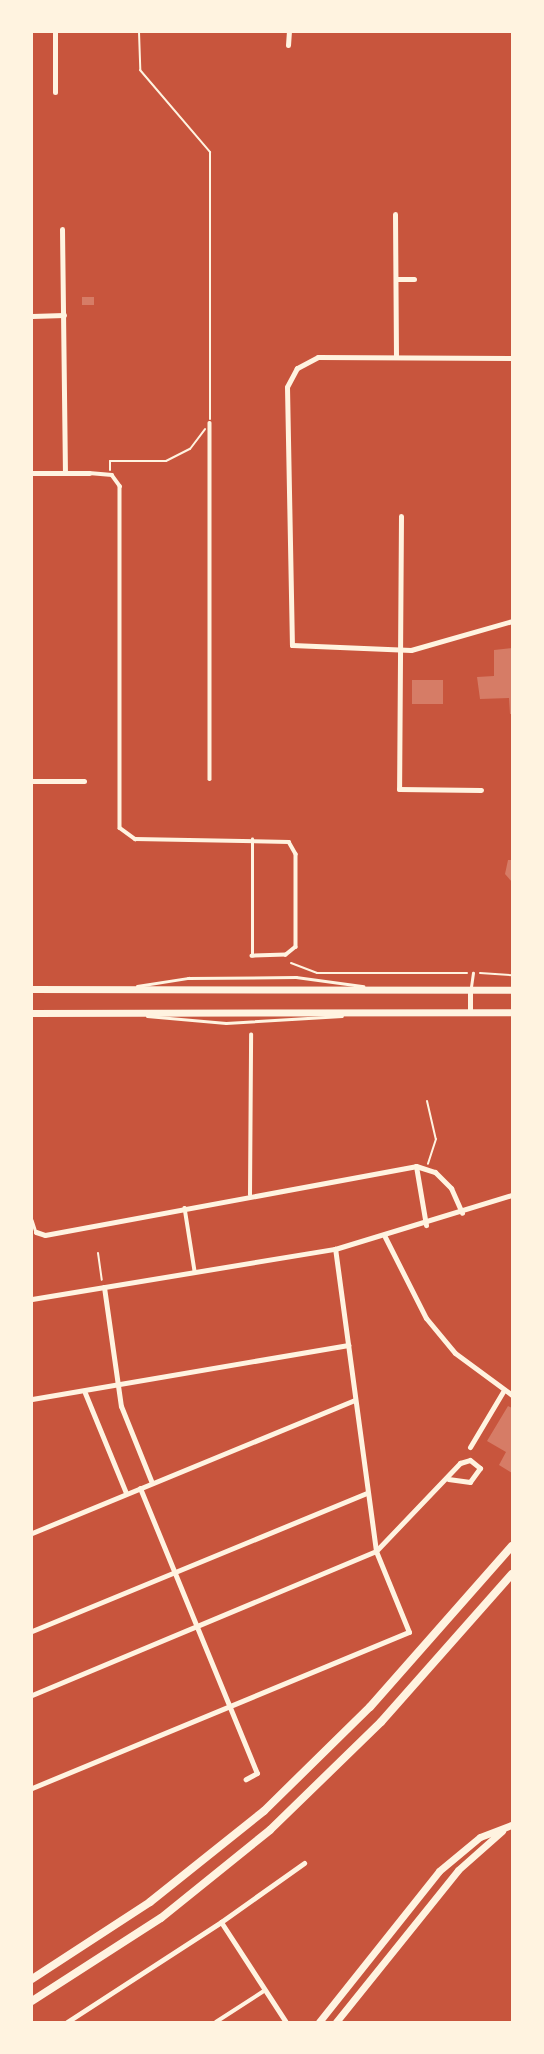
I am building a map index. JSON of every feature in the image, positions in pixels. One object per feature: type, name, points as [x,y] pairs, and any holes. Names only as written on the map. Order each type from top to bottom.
[{"type":"highway","points":[[32,1979],[150,1902],[264,1811],[370,1707],[513,1546]]},
{"type":"highway","points":[[32,2000],[161,1918],[270,1830],[381,1722],[513,1574]]},
{"type":"main road","points":[[32,989],[513,990]]},
{"type":"main road","points":[[32,1013],[513,1012]]},
{"type":"main road","points":[[319,2022],[439,1871],[474,1841],[509,1827]]},
{"type":"main road","points":[[336,2022],[457,1870],[509,1827]]},
{"type":"street","points":[[55,32],[55,92]]},
{"type":"street","points":[[288,45],[289,32]]},
{"type":"street","points":[[395,214],[396,357]]},
{"type":"street","points":[[62,229],[65,473]]},
{"type":"street","points":[[397,279],[414,279]]},
{"type":"street","points":[[32,316],[64,316]]},
{"type":"street","points":[[513,358],[330,357],[304,363],[287,387],[288,639],[307,649],[400,650],[443,645],[513,621]]},
{"type":"street","points":[[210,423],[210,779]]},
{"type":"street","points":[[32,473],[109,474],[120,486],[120,828],[135,839],[286,840],[296,853],[296,947],[286,955],[252,956]]},
{"type":"street","points":[[401,516],[399,789],[481,790]]},
{"type":"street","points":[[32,781],[84,781]]},
{"type":"street","points":[[470,991],[470,1012]]},
{"type":"street","points":[[250,1195],[251,1035]]},
{"type":"street","points":[[416,1166],[426,1225]]},
{"type":"street","points":[[36,1232],[45,1235],[416,1166],[427,1168],[451,1188],[462,1213]]},
{"type":"street","points":[[32,1299],[335,1249],[426,1225],[513,1195]]},
{"type":"street","points":[[185,1208],[195,1271]]},
{"type":"street","points":[[384,1237],[426,1318],[455,1353],[513,1395]]},
{"type":"street","points":[[32,1788],[409,1632],[376,1551],[335,1249]]},
{"type":"street","points":[[104,1287],[121,1406],[152,1483]]},
{"type":"street","points":[[32,1399],[86,1393],[118,1380],[348,1345]]},
{"type":"street","points":[[470,1447],[504,1390]]},
{"type":"street","points":[[86,1393],[126,1493]]},
{"type":"street","points":[[32,1533],[355,1400]]},
{"type":"street","points":[[32,1695],[376,1551],[463,1461],[480,1468],[470,1482],[448,1479]]},
{"type":"street","points":[[140,1488],[257,1773],[246,1779]]},
{"type":"street","points":[[32,1631],[367,1493]]},
{"type":"street","points":[[67,2022],[220,1922],[304,1863]]},
{"type":"street","points":[[220,1922],[286,2022]]},
{"type":"street","points":[[216,2022],[266,1989]]},
{"type":"lane","points":[[252,839],[252,956]]},
{"type":"lane","points":[[470,991],[473,973]]},
{"type":"lane","points":[[127,989],[188,978],[296,977],[387,991]]},
{"type":"lane","points":[[119,1012],[198,1023],[302,1022],[366,1012]]},
{"type":"lane","points":[[32,1220],[36,1232]]},
{"type":"path","points":[[109,474],[110,461],[166,461],[184,453],[210,423],[210,152],[140,70],[139,32]]},
{"type":"path","points":[[291,963],[300,963],[300,971],[466,973]]},
{"type":"path","points":[[482,973],[513,975]]},
{"type":"path","points":[[427,1101],[436,1139],[427,1168]]},
{"type":"path","points":[[97,1253],[104,1287]]},
{"type":"building","points":[[82,297],[94,297],[94,305],[82,305]]},
{"type":"building","points":[[512,648],[510,714],[509,698],[480,699],[477,677],[494,676],[494,650]]},
{"type":"building","points":[[412,680],[443,680],[443,704],[412,704]]},
{"type":"building","points":[[508,860],[512,860],[512,882],[505,874]]},
{"type":"building","points":[[508,1406],[512,1408],[512,1473],[499,1465],[506,1452],[487,1441]]}]
